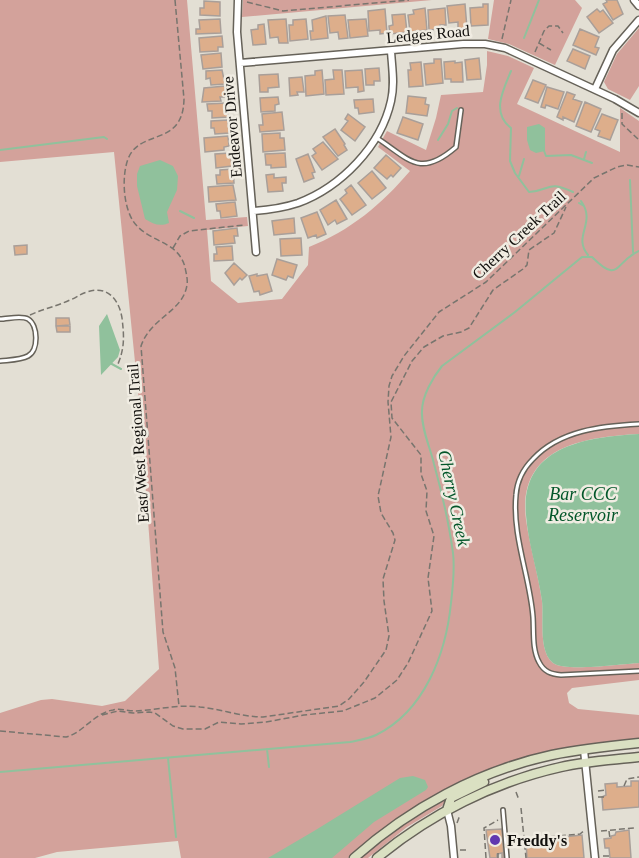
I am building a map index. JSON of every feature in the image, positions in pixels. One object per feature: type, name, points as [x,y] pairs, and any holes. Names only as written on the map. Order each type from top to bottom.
[{"type":"main road","points":[[354,858],[394,826],[429,803],[472,781],[515,765],[553,755],[639,743]]},
{"type":"main road","points":[[377,858],[405,836],[447,810],[477,795],[554,769],[639,757]]},
{"type":"main road","points":[[447,810],[451,798],[509,773],[515,765]]},
{"type":"street","name":"Endeavor Drive","points":[[238,0],[237,24],[256,252]]},
{"type":"street","points":[[634,0],[639,6]]},
{"type":"street","points":[[595,89],[613,50],[639,20]]},
{"type":"street","name":"Ledges Road","points":[[240,63],[463,44],[491,45],[505,48],[595,89],[639,113]]},
{"type":"street","points":[[253,211],[289,206],[317,194],[353,166],[377,138],[386,119],[393,81],[391,51]]},
{"type":"street","points":[[584,750],[595,858]]},
{"type":"street","points":[[447,810],[454,858]]},
{"type":"lane","points":[[377,138],[416,164],[429,164],[456,147],[461,110]]},
{"type":"lane","points":[[0,320],[25,317],[31,320],[36,343],[34,352],[27,357],[0,361]]},
{"type":"lane","points":[[639,424],[590,429],[567,436],[548,446],[524,470],[518,482],[515,504],[531,596],[534,648],[541,665],[549,673],[561,675],[639,671]]},
{"type":"lane","points":[[503,810],[507,858]]},
{"type":"path","points":[[175,0],[184,99],[183,116],[174,129],[138,145],[128,157],[125,178],[128,211],[136,226],[173,248],[186,231],[244,225]]},
{"type":"path","points":[[247,2],[286,11],[409,0]]},
{"type":"path","points":[[502,39],[511,0]]},
{"type":"path","points":[[535,52],[544,31],[549,26],[558,26],[563,33]]},
{"type":"path","points":[[539,43],[551,50]]},
{"type":"path","points":[[622,113],[622,124],[639,140]]},
{"type":"path","name":"Cherry Creek Trail","points":[[0,731],[66,737],[73,735],[100,715],[115,709],[137,711],[179,706],[203,707],[251,717],[263,717],[331,708],[349,699],[372,672],[386,650],[389,636],[383,585],[395,540],[381,513],[378,500],[391,437],[388,396],[392,376],[404,356],[439,312],[491,278],[594,178],[622,166],[639,167]]},
{"type":"path","points":[[100,715],[118,711],[149,712],[183,729],[205,729],[219,722],[241,724],[266,722],[343,711],[375,698],[397,680],[408,663],[432,611],[428,578],[434,536],[426,511],[427,491],[421,474],[421,455],[392,418],[391,402],[411,362],[424,347],[443,336],[469,328],[494,290],[523,269],[529,250],[557,230],[566,206]]},
{"type":"path","name":"East/West Regional Trail","points":[[173,248],[184,264],[187,277],[186,287],[179,303],[151,327],[145,336],[141,346],[141,357],[163,632],[175,668],[179,706]]},
{"type":"path","points":[[25,317],[86,292],[98,290],[109,293],[120,307],[124,343],[118,364]]},
{"type":"path","points":[[624,786],[627,779],[639,777]]},
{"type":"path","points":[[598,791],[606,790]]},
{"type":"path","points":[[516,792],[519,800]]},
{"type":"path","points":[[598,797],[604,796]]},
{"type":"path","points":[[521,808],[526,858]]},
{"type":"path","points":[[515,816],[521,816]]},
{"type":"path","points":[[486,858],[484,826],[501,818]]},
{"type":"path","points":[[601,831],[634,828]]},
{"type":"path","points":[[524,839],[580,834],[585,830]]},
{"type":"path","points":[[609,831],[610,838]]},
{"type":"path","points":[[459,850],[469,850]]},
{"type":"path","points":[[603,856],[609,856]]},
{"type":"shaded area","points":[[0,0],[187,0],[206,220],[247,217],[248,226],[207,230],[211,281],[238,303],[282,299],[308,265],[309,247],[352,225],[388,195],[410,171],[378,147],[387,131],[426,150],[441,95],[483,92],[487,51],[508,56],[534,68],[517,104],[620,152],[620,108],[639,121],[639,434],[596,438],[576,443],[558,451],[543,462],[532,476],[526,495],[526,520],[542,601],[543,643],[548,658],[559,666],[569,667],[639,663],[639,680],[572,688],[567,693],[569,703],[578,709],[639,715],[639,739],[595,744],[493,768],[435,796],[399,818],[348,858],[181,858],[178,841],[57,852],[35,858],[0,858],[0,713],[41,700],[52,699],[102,706],[125,701],[159,669],[140,412],[114,152],[0,162]]},
{"type":"shaded area","points":[[243,0],[432,0],[242,17]]},
{"type":"shaded area","points":[[494,0],[575,0],[582,8],[555,65],[509,44],[488,39]]},
{"type":"shaded area","points":[[639,28],[639,86],[630,100],[608,89],[604,82],[617,54]]},
{"type":"shaded area","points":[[447,798],[442,806],[407,827],[368,858],[360,858],[406,823]]},
{"type":"water","points":[[539,124],[545,128],[545,151],[536,153],[530,150],[527,127]]},
{"type":"water","points":[[160,160],[173,166],[178,176],[177,190],[167,212],[169,223],[163,225],[154,224],[145,219],[137,186],[140,166]]},
{"type":"water","points":[[107,314],[120,350],[118,357],[101,375],[99,326]]},
{"type":"water","name":"Bar CCC Reservoir","points":[[639,434],[639,663],[581,667],[559,666],[548,658],[543,643],[542,601],[527,526],[527,492],[534,474],[545,460],[560,450],[598,438]]},
{"type":"water","points":[[413,776],[425,780],[428,787],[426,790],[374,822],[332,858],[268,858],[400,778]]},
{"type":"building","points":[[606,0],[617,0],[623,14],[613,20],[603,4],[607,2]]},
{"type":"building","points":[[204,1],[220,2],[220,16],[200,15],[200,8],[204,8]]},
{"type":"building","points":[[465,4],[467,28],[458,29],[458,22],[449,23],[447,6]]},
{"type":"building","points":[[483,4],[488,4],[488,25],[471,26],[470,8],[483,7]]},
{"type":"building","points":[[425,8],[427,30],[410,32],[408,15],[414,14],[413,10]]},
{"type":"building","points":[[445,8],[446,25],[440,25],[440,29],[429,30],[428,10]]},
{"type":"building","points":[[385,9],[387,33],[380,34],[380,30],[369,31],[368,11]]},
{"type":"building","points":[[597,9],[600,12],[603,10],[613,23],[599,33],[587,17]]},
{"type":"building","points":[[405,14],[407,32],[390,34],[389,26],[393,25],[392,15]]},
{"type":"building","points":[[345,15],[348,38],[339,39],[338,32],[330,33],[328,16]]},
{"type":"building","points":[[326,16],[328,38],[311,40],[312,20]]},
{"type":"building","points":[[220,19],[221,33],[196,34],[196,29],[200,29],[199,20]]},
{"type":"building","points":[[286,19],[288,43],[279,43],[278,37],[270,38],[268,20]]},
{"type":"building","points":[[306,19],[308,39],[290,41],[289,25],[293,25],[293,20]]},
{"type":"building","points":[[366,19],[368,36],[350,38],[348,20]]},
{"type":"building","points":[[264,24],[266,44],[253,45],[251,30],[258,29],[258,25]]},
{"type":"building","points":[[580,29],[599,37],[595,47],[599,48],[596,55],[573,45]]},
{"type":"building","points":[[222,36],[223,47],[218,47],[218,51],[200,52],[199,38]]},
{"type":"building","points":[[573,49],[590,56],[585,69],[567,61]]},
{"type":"building","points":[[221,53],[222,67],[203,69],[201,55]]},
{"type":"building","points":[[479,58],[481,79],[467,80],[465,60]]},
{"type":"building","points":[[434,59],[441,59],[443,83],[426,85],[424,64],[434,63]]},
{"type":"building","points":[[455,61],[455,63],[462,62],[463,82],[451,82],[451,79],[445,79],[444,62]]},
{"type":"building","points":[[421,62],[423,86],[409,87],[410,63]]},
{"type":"building","points":[[379,68],[380,81],[374,81],[374,85],[366,85],[365,69]]},
{"type":"building","points":[[222,70],[225,84],[211,85],[210,78],[206,79],[206,71]]},
{"type":"building","points":[[322,70],[324,94],[306,96],[305,76],[315,75],[315,71]]},
{"type":"building","points":[[333,70],[342,70],[344,94],[326,95],[325,80],[334,79]]},
{"type":"building","points":[[362,70],[364,91],[358,92],[358,87],[346,88],[345,71]]},
{"type":"building","points":[[278,74],[279,87],[268,88],[268,92],[260,92],[259,75]]},
{"type":"building","points":[[302,77],[304,92],[297,92],[298,95],[290,96],[289,78]]},
{"type":"building","points":[[533,80],[546,85],[538,103],[525,98]]},
{"type":"building","points":[[225,86],[225,97],[220,97],[221,101],[202,102],[204,88]]},
{"type":"building","points":[[547,87],[564,92],[558,109],[546,105],[545,108],[541,107]]},
{"type":"building","points":[[567,92],[575,95],[573,99],[582,102],[574,122],[557,117]]},
{"type":"building","points":[[408,96],[426,98],[425,104],[429,105],[427,116],[406,113]]},
{"type":"building","points":[[278,97],[279,104],[275,105],[275,111],[261,112],[260,98]]},
{"type":"building","points":[[373,99],[374,112],[359,114],[354,100]]},
{"type":"building","points":[[585,102],[601,109],[591,132],[576,126]]},
{"type":"building","points":[[227,103],[228,117],[212,118],[212,111],[208,111],[207,104]]},
{"type":"building","points":[[282,112],[284,130],[260,132],[259,125],[263,125],[262,114]]},
{"type":"building","points":[[348,114],[365,127],[355,141],[341,130],[348,121],[345,119]]},
{"type":"building","points":[[602,114],[618,120],[610,140],[598,136],[600,131],[595,129]]},
{"type":"building","points":[[403,117],[423,124],[418,140],[397,133]]},
{"type":"building","points":[[228,120],[229,133],[215,134],[214,128],[211,128],[211,121]]},
{"type":"building","points":[[335,129],[347,150],[338,156],[323,137]]},
{"type":"building","points":[[280,133],[280,138],[284,138],[285,150],[263,152],[262,134]]},
{"type":"building","points":[[228,136],[229,146],[224,147],[224,150],[205,152],[204,138]]},
{"type":"building","points":[[323,142],[338,159],[322,170],[312,156],[316,153],[313,149]]},
{"type":"building","points":[[230,153],[232,166],[216,168],[215,154]]},
{"type":"building","points":[[285,153],[286,167],[271,168],[271,165],[266,165],[265,154]]},
{"type":"building","points":[[308,154],[315,172],[312,173],[314,178],[304,182],[296,159]]},
{"type":"building","points":[[386,155],[401,168],[393,177],[391,175],[387,179],[374,168]]},
{"type":"building","points":[[233,169],[234,183],[217,184],[216,175],[220,175],[220,170]]},
{"type":"building","points":[[372,171],[386,188],[372,199],[358,183]]},
{"type":"building","points":[[274,174],[274,178],[286,177],[286,183],[282,183],[283,191],[268,192],[266,175]]},
{"type":"building","points":[[233,185],[236,200],[209,202],[208,187]]},
{"type":"building","points":[[351,185],[366,205],[352,215],[340,199]]},
{"type":"building","points":[[336,200],[347,219],[337,224],[335,220],[328,225],[320,210]]},
{"type":"building","points":[[235,202],[237,216],[221,218],[216,204]]},
{"type":"building","points":[[317,212],[326,234],[317,238],[316,235],[308,238],[301,218]]},
{"type":"building","points":[[294,218],[295,233],[274,235],[272,221]]},
{"type":"building","points":[[237,228],[238,236],[234,236],[235,243],[214,245],[213,231]]},
{"type":"building","points":[[301,238],[302,255],[281,256],[280,239]]},
{"type":"building","points":[[27,245],[27,254],[15,255],[14,246]]},
{"type":"building","points":[[232,246],[233,260],[214,261],[214,254],[217,254],[216,247]]},
{"type":"building","points":[[277,259],[297,265],[293,278],[288,276],[286,280],[272,275]]},
{"type":"building","points":[[234,263],[247,275],[242,280],[240,278],[234,285],[225,273]]},
{"type":"building","points":[[257,274],[257,276],[267,274],[272,291],[260,295],[259,291],[254,292],[249,276]]},
{"type":"building","points":[[56,318],[69,318],[70,325],[56,326]]},
{"type":"building","points":[[56,326],[70,326],[70,332],[57,332]]},
{"type":"building","points":[[631,781],[639,781],[639,807],[603,810],[602,797],[606,795],[605,784],[617,783],[617,787],[631,786]]},
{"type":"building","name":"Freddy's","points":[[502,829],[504,858],[502,858],[502,853],[497,854],[497,858],[490,858],[486,830]]},
{"type":"building","points":[[629,830],[631,858],[610,858],[609,848],[605,848],[604,839],[611,838],[616,832]]},
{"type":"building","points":[[582,835],[584,858],[527,858],[526,841]]},
{"type":"waterway","points":[[524,38],[539,0]]},
{"type":"waterway","points":[[511,71],[502,93],[500,108],[501,115],[511,128],[510,161],[515,173],[529,192],[554,186],[573,192]]},
{"type":"waterway","points":[[438,140],[448,124],[452,111],[457,108]]},
{"type":"waterway","points":[[0,150],[104,137],[107,139]]},
{"type":"waterway","points":[[543,148],[546,156],[571,155],[592,163]]},
{"type":"waterway","points":[[584,159],[586,152]]},
{"type":"waterway","points":[[519,176],[524,159]]},
{"type":"waterway","points":[[630,180],[633,252]]},
{"type":"waterway","points":[[581,201],[587,216],[582,242],[588,255]]},
{"type":"waterway","points":[[579,203],[584,206]]},
{"type":"waterway","points":[[180,211],[194,218]]},
{"type":"waterway","name":"Cherry Creek","points":[[0,772],[350,742],[373,736],[393,724],[408,711],[430,679],[444,641],[452,590],[454,559],[442,497],[422,417],[422,405],[429,387],[442,366],[515,312],[582,257],[592,257],[601,265],[613,270],[639,251]]},
{"type":"waterway","points":[[110,363],[121,369]]},
{"type":"waterway","points":[[267,749],[269,767]]},
{"type":"waterway","points":[[168,758],[176,837]]},
{"type":"place","name":"Freddy's","points":[[495,840]]}]
